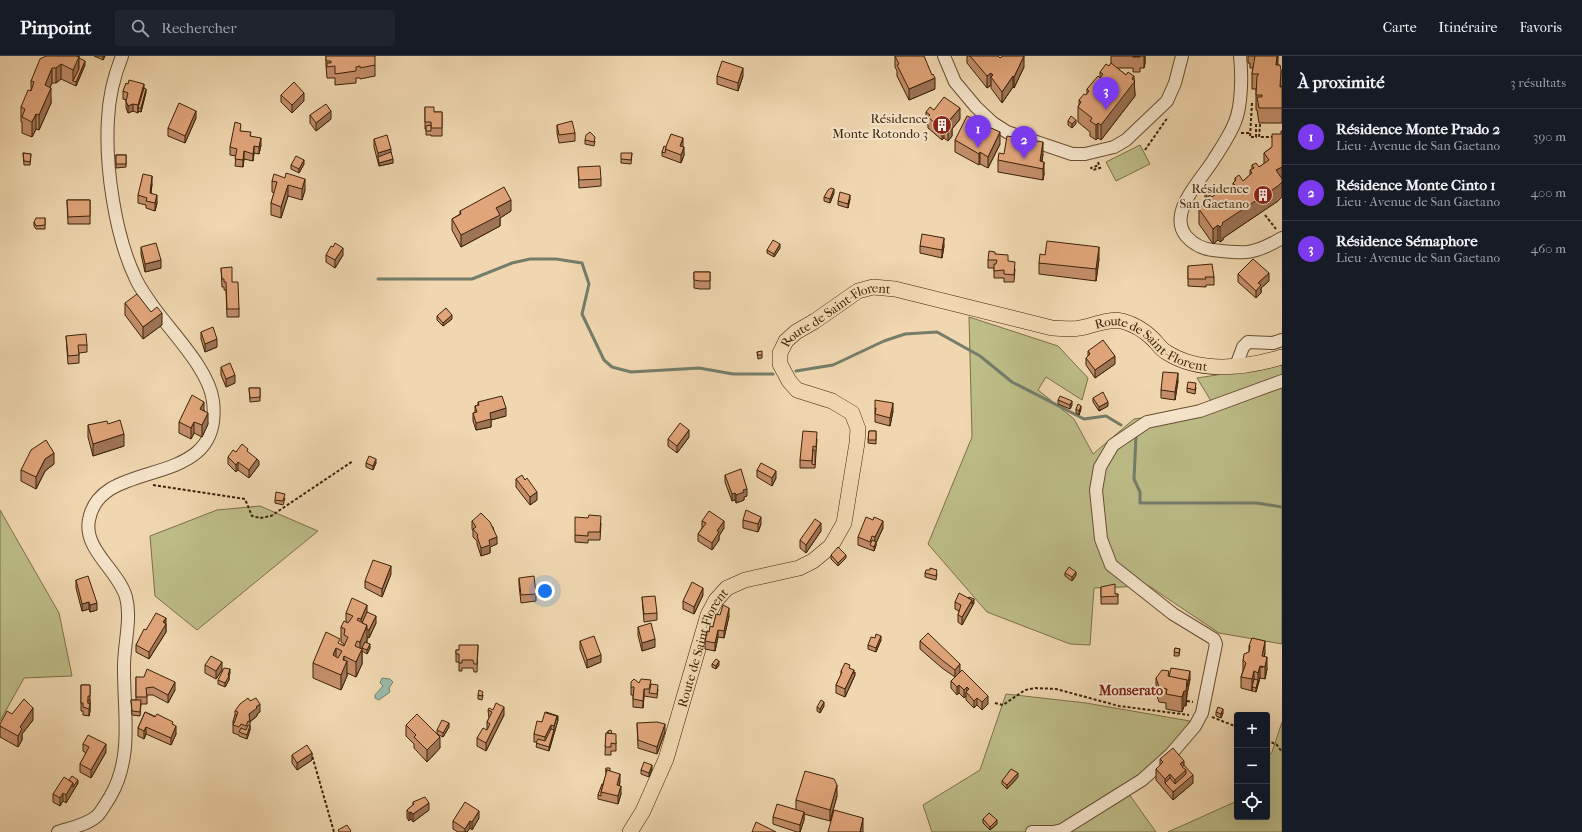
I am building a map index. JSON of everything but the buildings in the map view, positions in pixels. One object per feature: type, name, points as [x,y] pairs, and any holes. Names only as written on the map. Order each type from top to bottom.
[{"type":"main road","name":"Route de Saint-Florent","points":[[630,832],[643,812],[666,759],[708,615],[716,600],[727,588],[745,580],[799,568],[813,561],[831,546],[844,523],[858,429],[852,413],[846,408],[832,401],[798,390],[789,381],[780,364],[780,353],[786,341],[796,332],[821,318],[858,291],[873,287],[895,289],[1052,328],[1078,329],[1120,321],[1134,325],[1152,337],[1166,352],[1185,361],[1207,367],[1236,366],[1265,362],[1282,357]]},
{"type":"street","points":[[58,832],[86,823],[96,817],[117,785],[124,761],[126,743],[127,727],[124,670],[128,616],[125,596],[115,577],[90,539],[88,520],[96,502],[113,486],[178,465],[192,457],[208,438],[214,424],[213,400],[207,378],[153,306],[136,279],[120,236],[110,170],[108,119],[111,94],[122,56]]},
{"type":"street","points":[[944,56],[955,82],[976,107],[993,123],[1007,132],[1072,154],[1094,152],[1114,146],[1126,140],[1167,101],[1175,83],[1182,56]]},
{"type":"street","points":[[1240,56],[1240,97],[1235,121],[1214,160],[1188,196],[1183,208],[1181,220],[1182,231],[1197,245],[1208,250],[1239,253],[1262,250],[1282,238]]},
{"type":"street","points":[[1236,366],[1243,347],[1248,342],[1272,343],[1282,340]]},
{"type":"street","points":[[1054,832],[1062,830],[1142,780],[1171,754],[1194,726],[1202,713],[1216,644],[1214,639],[1172,614],[1111,565],[1101,539],[1096,490],[1100,467],[1113,445],[1147,422],[1200,411],[1282,381]]},
{"type":"street","points":[[1032,832],[1050,832]]},
{"type":"path","points":[[1145,150],[1172,108],[1167,101]]},
{"type":"path","points":[[1252,103],[1250,137],[1256,137],[1256,125],[1260,125],[1259,137],[1276,138]]},
{"type":"path","points":[[1094,152],[1099,165],[1091,168],[1092,170],[1103,167]]},
{"type":"path","points":[[1265,215],[1273,226]]},
{"type":"path","points":[[152,485],[245,499],[252,516],[260,518],[271,516],[353,461]]},
{"type":"path","points":[[995,703],[1003,705],[1025,690],[1035,688],[1056,689],[1119,706],[1184,715],[1202,713],[1234,726]]},
{"type":"path","points":[[1270,742],[1277,745],[1282,752]]},
{"type":"path","points":[[311,752],[334,832]]},
{"type":"green space","points":[[1140,145],[1150,164],[1116,181],[1106,162]]},
{"type":"green space","points":[[969,317],[1058,346],[1088,378],[1082,400],[1046,377],[1038,390],[1074,419],[1093,454],[1134,419],[1172,414],[1211,401],[1197,378],[1282,365],[1282,644],[1219,633],[1149,586],[1094,588],[1090,645],[1070,644],[987,612],[928,544],[972,437]]},
{"type":"green space","points":[[260,506],[318,531],[197,630],[155,596],[150,536],[217,510]]},
{"type":"green space","points":[[0,510],[59,613],[72,676],[24,678],[0,721]]},
{"type":"green space","points":[[1006,694],[1086,703],[1190,721],[1164,758],[1126,790],[1156,832],[932,832],[923,805],[980,770]]},
{"type":"green space","points":[[1282,722],[1282,832],[1168,832],[1234,802],[1234,820],[1270,820],[1270,755]]},
{"type":"shaded area","points":[[382,678],[390,679],[393,682],[389,688],[390,692],[379,700],[375,698],[375,695],[383,686],[380,683]]},
{"type":"waterway","points":[[378,279],[472,279],[512,263],[530,259],[556,259],[582,263],[589,284],[582,314],[604,360],[612,367],[631,372],[699,368],[733,374],[773,374]]},
{"type":"waterway","points":[[796,371],[833,365],[884,341],[905,334],[937,332],[980,356],[1012,382],[1084,419],[1106,416],[1121,425]]},
{"type":"waterway","points":[[1136,436],[1134,479],[1140,492],[1140,503],[1257,503],[1282,507]]},
{"type":"place","name":"Résidence Sémaphore","points":[[1106,110]]},
{"type":"place","name":"Résidence Monte Rotondo 3","points":[[942,125]]},
{"type":"place","name":"Résidence Monte Prado 2","points":[[978,148]]},
{"type":"place","name":"Résidence Monte Cinto 1","points":[[1024,159]]},
{"type":"place","name":"Résidence San Gaetano","points":[[1263,195]]},
{"type":"district","name":"Monserato","points":[[1131,690]]}]
